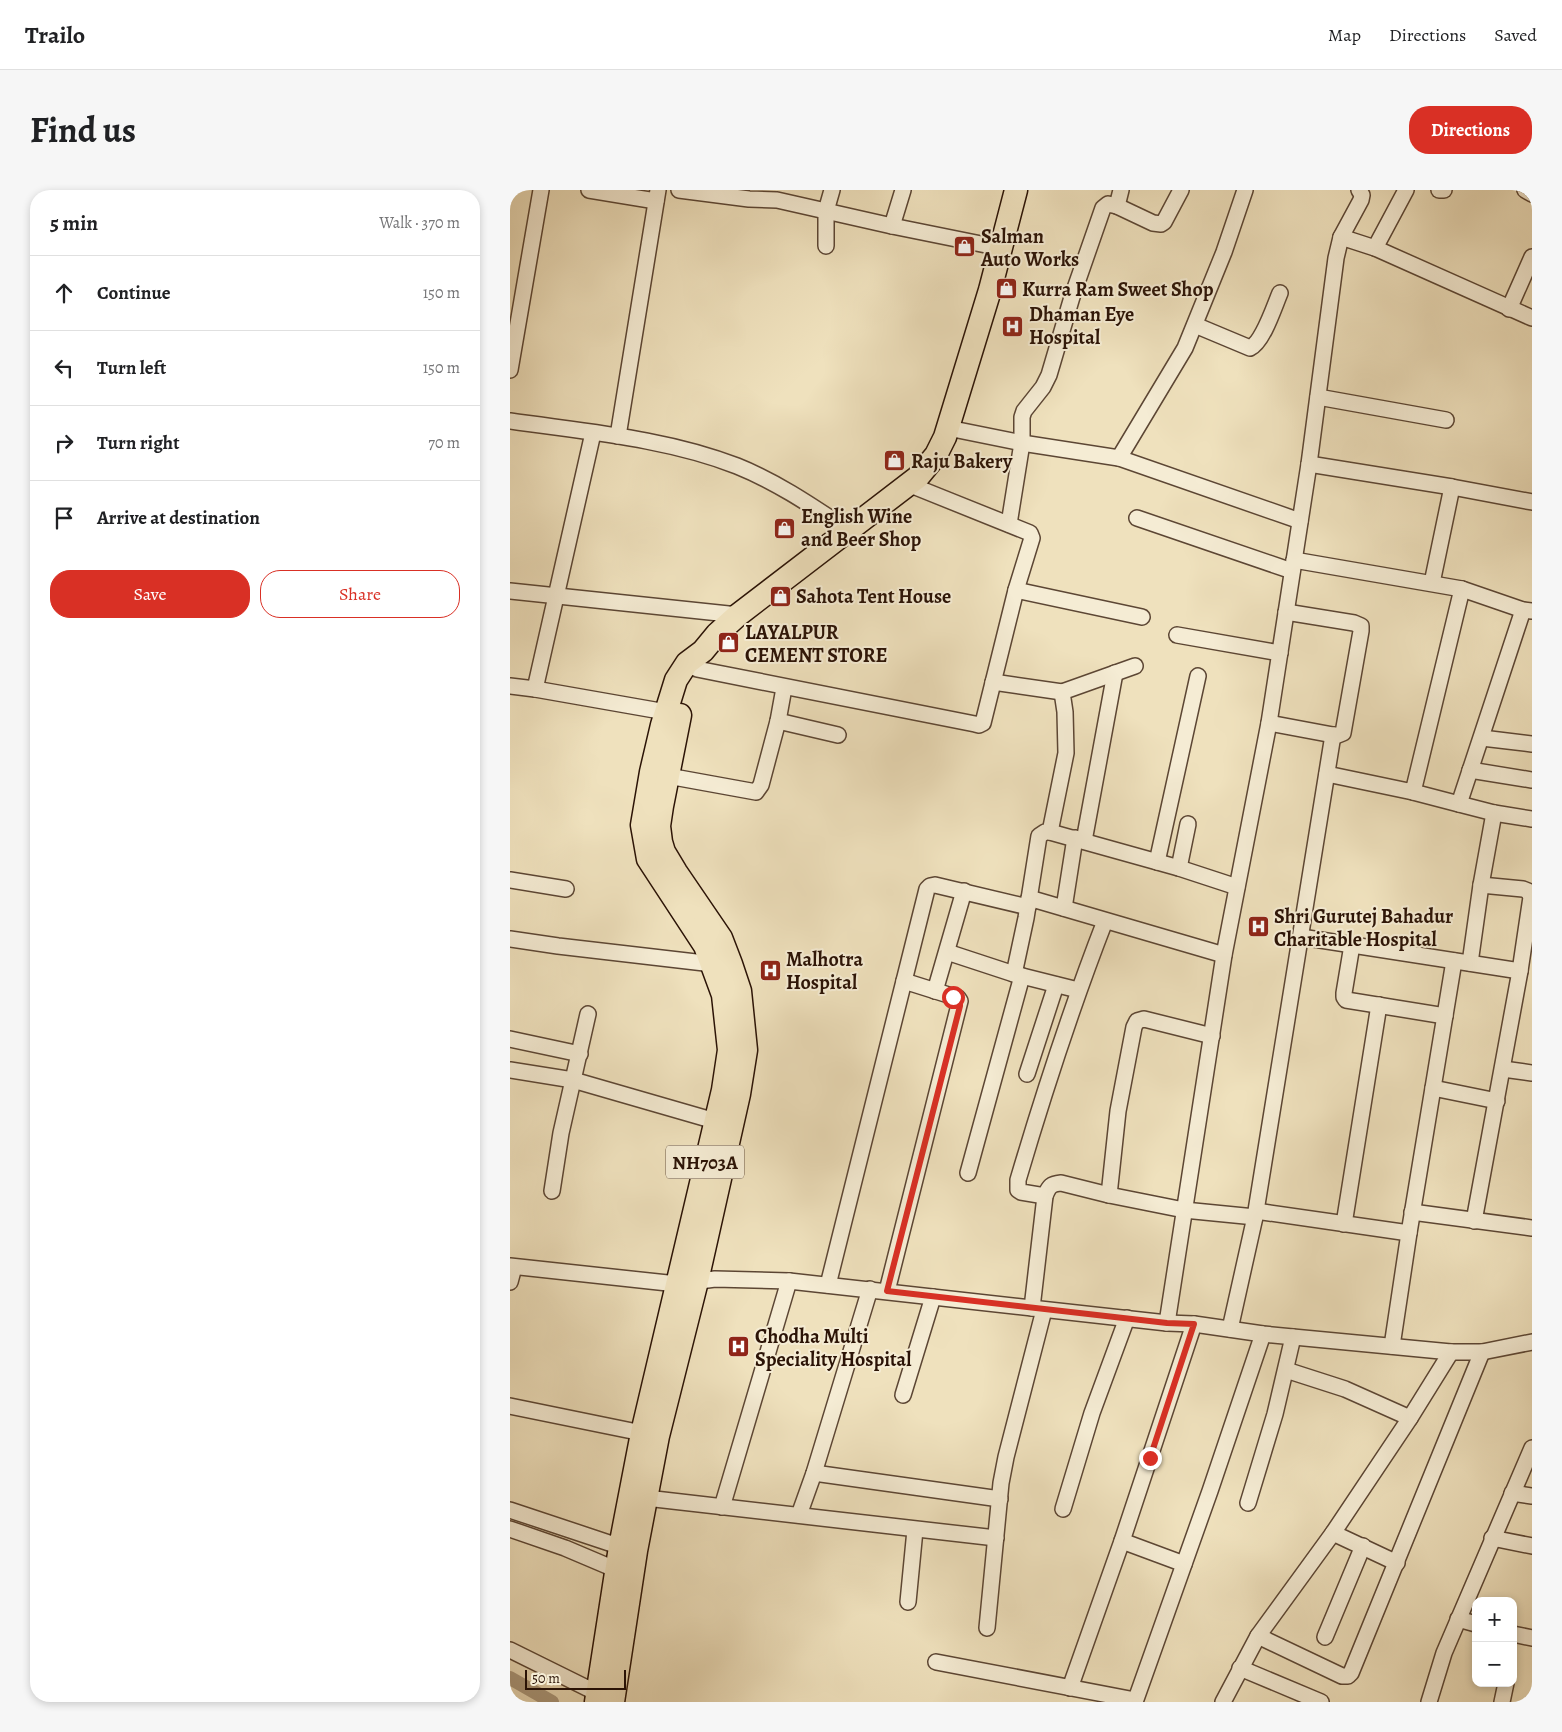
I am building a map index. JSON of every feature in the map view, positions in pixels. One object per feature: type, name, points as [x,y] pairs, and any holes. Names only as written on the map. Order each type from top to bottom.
[{"type":"highway","name":"NH703A","points":[[602,1699],[625,1573],[642,1433],[687,1282],[739,1094],[746,1050],[740,992],[732,964],[721,938],[664,852],[659,826],[676,728],[700,660],[717,634],[738,615],[918,477],[936,455],[948,428],[990,290],[1016,190]]},
{"type":"highway","name":"NH703A","points":[[628,1549],[646,1498],[729,1050],[723,996],[713,964],[705,946],[648,859],[644,845],[642,825],[650,772],[676,680],[687,663],[700,660]]},
{"type":"street","points":[[510,370],[541,190]]},
{"type":"street","points":[[588,190],[657,196],[618,436]]},
{"type":"street","points":[[679,190],[778,195],[826,211],[1001,248]]},
{"type":"street","points":[[826,246],[826,211],[832,190]]},
{"type":"street","points":[[892,226],[903,190]]},
{"type":"street","points":[[1117,206],[1121,190]]},
{"type":"street","points":[[1008,524],[1022,443],[1024,411],[1043,387],[1048,375],[1072,297],[1103,208],[1108,204],[1117,206],[1153,223],[1161,224],[1164,222],[1181,190]]},
{"type":"street","points":[[1119,458],[1185,348],[1224,252],[1245,190]]},
{"type":"street","points":[[1167,1323],[1224,955],[1269,723],[1309,464],[1334,272],[1341,236],[1361,200],[1362,195],[1359,190]]},
{"type":"street","points":[[1374,248],[1406,190]]},
{"type":"street","points":[[1439,190],[1444,190]]},
{"type":"street","points":[[1525,190],[1532,194]]},
{"type":"street","points":[[1341,236],[1374,248],[1532,318]]},
{"type":"street","points":[[1509,309],[1532,257]]},
{"type":"street","points":[[1195,325],[1250,348],[1260,339],[1280,293]]},
{"type":"street","points":[[1318,397],[1446,420]]},
{"type":"street","points":[[510,421],[618,436],[679,448],[738,466],[793,494],[848,530]]},
{"type":"street","points":[[948,428],[1022,443],[1119,458],[1300,521]]},
{"type":"street","points":[[535,689],[593,433]]},
{"type":"street","points":[[1309,464],[1532,502]]},
{"type":"street","points":[[700,660],[784,688],[979,725],[983,723],[1016,590],[1032,538],[1026,530],[908,484]]},
{"type":"street","points":[[1432,583],[1452,487]]},
{"type":"street","points":[[1137,518],[1293,566],[1432,583],[1528,610],[1459,804]]},
{"type":"street","points":[[1016,590],[1142,617]]},
{"type":"street","points":[[1413,792],[1462,590]]},
{"type":"street","points":[[510,591],[738,615]]},
{"type":"street","points":[[1269,723],[1333,735],[1343,733],[1361,626],[1354,622],[1286,612]]},
{"type":"street","points":[[1177,636],[1280,653]]},
{"type":"street","points":[[993,682],[1062,692],[1135,666]]},
{"type":"street","points":[[1064,908],[1115,673]]},
{"type":"street","points":[[1158,862],[1198,676]]},
{"type":"street","points":[[510,686],[666,712]]},
{"type":"street","points":[[668,776],[756,792],[761,785],[778,721],[784,688]]},
{"type":"street","points":[[1050,832],[1066,753],[1065,712],[1062,692]]},
{"type":"street","points":[[778,721],[838,736]]},
{"type":"street","points":[[1230,1329],[1256,1214],[1333,735]]},
{"type":"street","points":[[1482,738],[1532,744]]},
{"type":"street","points":[[1470,770],[1532,780]]},
{"type":"street","points":[[1327,774],[1413,792],[1494,813],[1532,819]]},
{"type":"street","points":[[1470,963],[1494,813]]},
{"type":"street","points":[[1179,868],[1188,824]]},
{"type":"street","points":[[968,1173],[1018,975],[1039,836],[1044,832],[1050,832],[1179,868],[1237,887]]},
{"type":"street","points":[[510,880],[566,889]]},
{"type":"street","points":[[1474,1221],[1520,971],[1530,893],[1523,889],[1481,885]]},
{"type":"street","points":[[828,1285],[927,889],[930,886],[1064,908],[1224,955]]},
{"type":"street","points":[[935,991],[964,891]]},
{"type":"street","points":[[1045,1196],[1021,1192],[1018,1190],[1018,1180],[1078,990],[1105,921]]},
{"type":"street","points":[[1301,937],[1520,971]]},
{"type":"street","points":[[510,939],[713,964]]},
{"type":"street","points":[[1352,945],[1344,997],[1349,1001],[1445,1016]]},
{"type":"street","points":[[947,952],[1018,975],[1078,990]]},
{"type":"street","points":[[1392,1346],[1412,1212],[1454,961]]},
{"type":"street","points":[[887,1291],[960,1006],[958,998],[904,982]]},
{"type":"street","points":[[1027,1074],[1056,985]]},
{"type":"street","points":[[1344,1224],[1379,1006]]},
{"type":"street","points":[[552,1191],[561,1133],[588,1014]]},
{"type":"street","points":[[1109,1195],[1118,1111],[1134,1027],[1137,1021],[1144,1019],[1212,1036]]},
{"type":"street","points":[[510,1040],[580,1054]]},
{"type":"street","points":[[1503,1069],[1532,1073]]},
{"type":"street","points":[[510,1070],[573,1080],[715,1121]]},
{"type":"street","points":[[1433,1088],[1497,1101]]},
{"type":"street","points":[[988,1628],[1001,1483],[1038,1309],[1045,1196],[1048,1187],[1061,1182],[1109,1195],[1184,1210],[1256,1214],[1409,1233]]},
{"type":"street","points":[[1412,1212],[1532,1228]]},
{"type":"street","points":[[510,1282],[512,1267],[687,1282],[715,1279],[789,1281],[1167,1323],[1194,1324],[1263,1334],[1451,1352],[1482,1352],[1532,1342]]},
{"type":"street","points":[[722,1507],[789,1281]]},
{"type":"street","points":[[799,1515],[814,1474],[870,1289]]},
{"type":"street","points":[[903,1395],[933,1297]]},
{"type":"street","points":[[1062,1509],[1092,1413],[1127,1318]]},
{"type":"street","points":[[1070,1688],[1122,1541],[1194,1324]]},
{"type":"street","points":[[936,1662],[1135,1701],[1263,1334]]},
{"type":"street","points":[[1248,1503],[1275,1414],[1293,1337]]},
{"type":"street","points":[[1223,1702],[1258,1636],[1333,1533],[1410,1418],[1451,1352]]},
{"type":"street","points":[[1258,1636],[1342,1676],[1348,1676],[1351,1673],[1482,1352]]},
{"type":"street","points":[[1286,1370],[1344,1389],[1410,1418]]},
{"type":"street","points":[[510,1406],[642,1433]]},
{"type":"street","points":[[1429,1702],[1444,1653],[1458,1619],[1512,1492],[1531,1455]]},
{"type":"street","points":[[814,1474],[1000,1499]]},
{"type":"street","points":[[1512,1492],[1532,1496]]},
{"type":"street","points":[[646,1498],[996,1538]]},
{"type":"street","points":[[510,1510],[628,1549]]},
{"type":"street","points":[[510,1529],[565,1548],[625,1573]]},
{"type":"street","points":[[908,1602],[915,1530]]},
{"type":"street","points":[[1333,1533],[1397,1563]]},
{"type":"street","points":[[1492,1538],[1532,1546]]},
{"type":"street","points":[[1122,1541],[1184,1564]]},
{"type":"street","points":[[1325,1637],[1364,1546]]},
{"type":"street","points":[[1458,1619],[1472,1623]]},
{"type":"street","points":[[1517,1638],[1532,1638]]},
{"type":"street","points":[[510,1650],[602,1699]]},
{"type":"street","points":[[1240,1668],[1321,1702]]},
{"type":"street","points":[[1502,1702],[1505,1687]]},
{"type":"waterway","points":[[510,1678],[552,1702]]},
{"type":"place","name":"Salman Auto Works","points":[[965,247]]},
{"type":"place","name":"Kurra Ram Sweet Shop","points":[[1006,289]]},
{"type":"place","name":"Dhaman Eye Hospital","points":[[1013,326]]},
{"type":"place","name":"Raju Bakery","points":[[895,461]]},
{"type":"place","name":"English Wine and Beer Shop","points":[[785,528]]},
{"type":"place","name":"Sahota Tent House","points":[[780,596]]},
{"type":"place","name":"LAYALPUR CEMENT STORE","points":[[729,643]]},
{"type":"place","name":"Shri Gurutej Bahadur Charitable Hospital","points":[[1258,927]]},
{"type":"place","name":"Malhotra Hospital","points":[[770,971]]},
{"type":"place","name":"Chodha Multi Speciality Hospital","points":[[739,1347]]},
{"type":"route","points":[[953,997],[960,1000],[960,1006],[887,1291],[1167,1323],[1194,1324],[1150,1458]]}]
